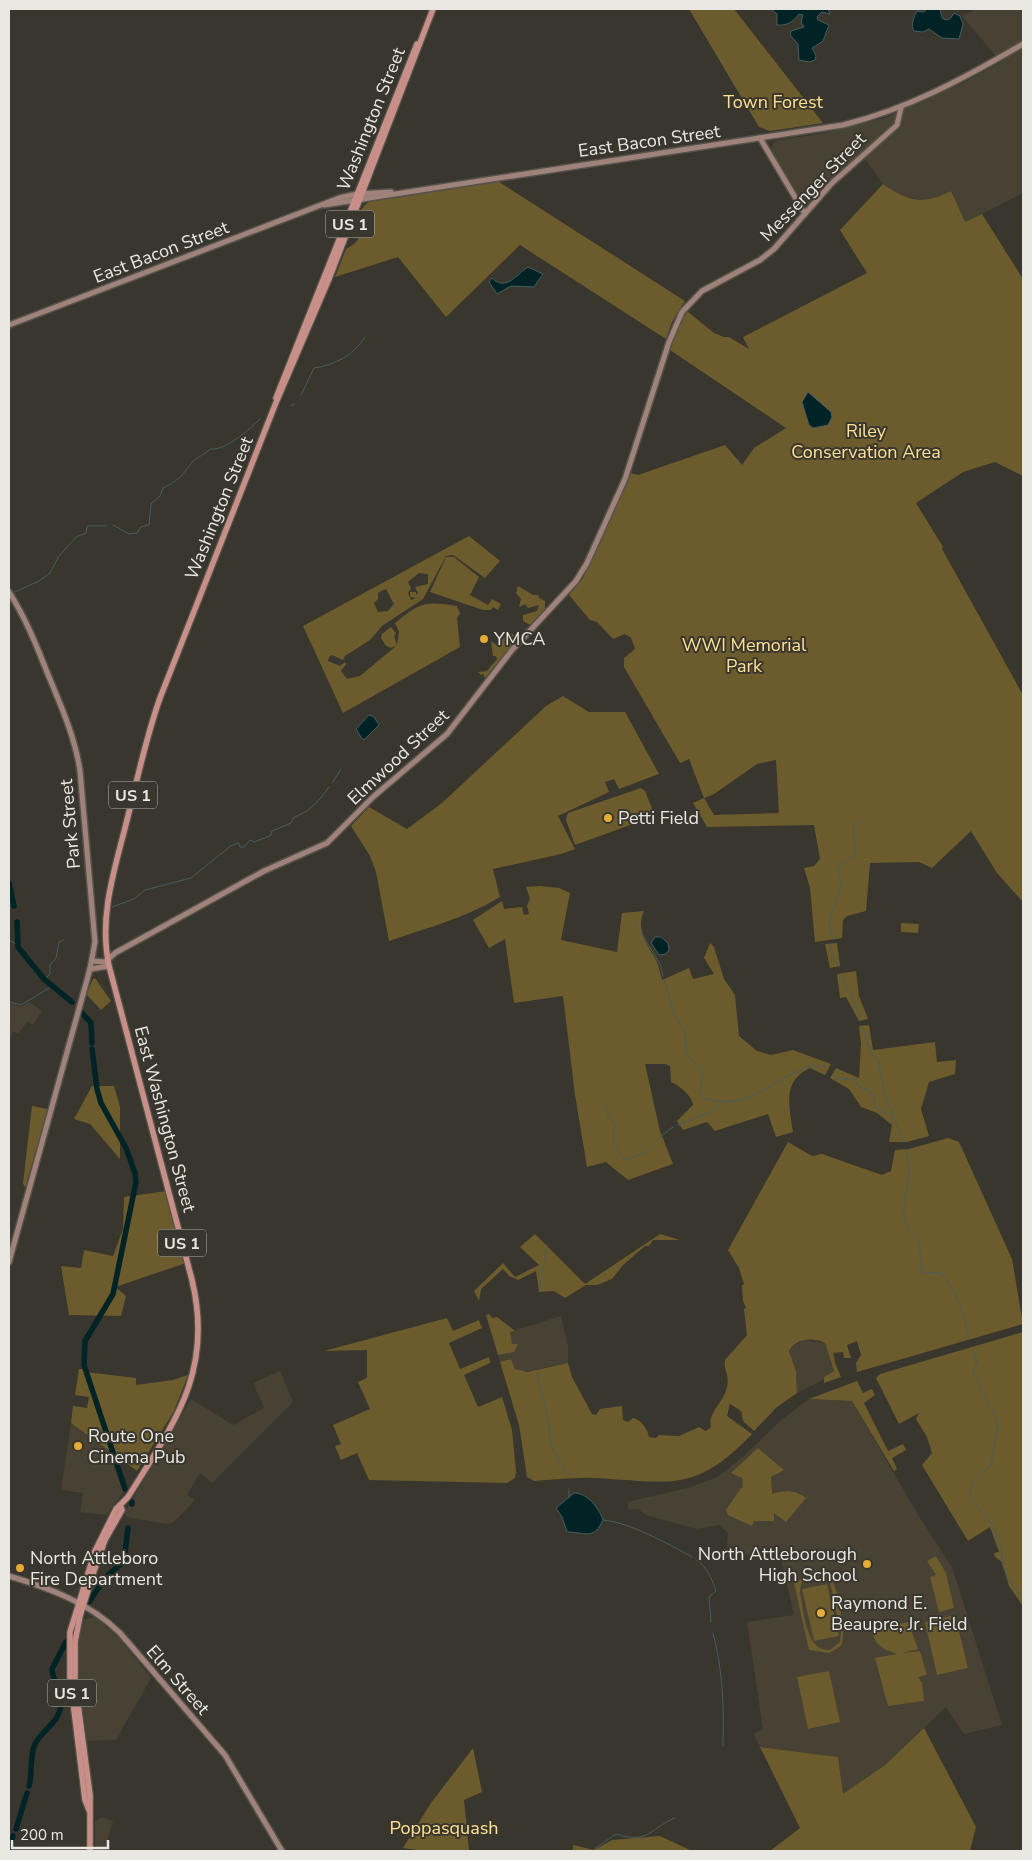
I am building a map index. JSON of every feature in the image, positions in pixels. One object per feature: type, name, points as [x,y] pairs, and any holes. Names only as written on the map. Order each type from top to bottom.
[{"type":"main road","name":"Washington Street","points":[[107,959],[106,905],[146,741],[160,698],[282,383],[358,197],[413,51],[420,40],[433,9]]},
{"type":"main road","points":[[901,108],[952,84],[1023,44]]},
{"type":"main road","name":"East Bacon Street","points":[[9,325],[324,205],[358,197],[843,125],[901,108]]},
{"type":"main road","name":"Messenger Street","points":[[656,382],[675,325],[691,300],[715,282],[760,260],[774,249],[830,185],[898,122],[901,108]]},
{"type":"main road","points":[[760,138],[805,214]]},
{"type":"main road","name":"Elmwood Street","points":[[92,961],[102,963],[264,871],[327,843],[373,797],[447,734],[512,650],[576,581],[625,479],[656,382]]},
{"type":"main road","name":"Park Street","points":[[9,592],[27,623],[73,740],[80,771],[94,938],[90,969],[9,1262]]},
{"type":"main road","name":"East Washington Street","points":[[90,1851],[90,1795],[74,1669],[76,1633],[105,1540],[122,1510],[121,1507],[184,1401],[197,1359],[200,1322],[192,1280],[107,959]]},
{"type":"main road","points":[[90,969],[108,966]]},
{"type":"main road","name":"East Washington Street","points":[[89,1810],[85,1800],[68,1665],[70,1632],[78,1602],[100,1539],[116,1509],[121,1507]]},
{"type":"main road","name":"Elm Street","points":[[9,1576],[54,1591],[78,1602],[102,1617],[120,1633],[153,1674],[213,1740],[234,1768],[282,1851]]},
{"type":"shaded area","points":[[976,9],[1023,9],[1023,193],[965,223],[951,191],[928,201],[899,196],[883,184],[860,152],[810,203],[801,203],[771,151],[774,141],[824,133],[885,118],[963,83],[1001,62],[962,16]]},
{"type":"shaded area","points":[[29,1002],[42,1011],[33,1025],[28,1021],[18,1034],[13,1031],[9,1043],[9,1003],[20,1007]]},
{"type":"shaded area","points":[[561,1316],[568,1346],[568,1363],[524,1372],[515,1369],[511,1359],[500,1362],[498,1355],[514,1352],[509,1332]]},
{"type":"shaded area","points":[[805,1340],[825,1343],[834,1371],[824,1377],[823,1380],[797,1393],[795,1389],[797,1380],[789,1351],[794,1345]]},
{"type":"shaded area","points":[[280,1371],[293,1402],[212,1483],[200,1473],[187,1495],[195,1500],[174,1522],[167,1524],[127,1517],[125,1512],[191,1399],[233,1425],[264,1408],[253,1383]]},
{"type":"shaded area","points":[[809,1399],[852,1401],[920,1518],[952,1567],[1002,1725],[964,1734],[946,1707],[885,1765],[843,1795],[838,1757],[760,1747],[754,1734],[763,1729],[747,1622],[794,1615],[779,1550],[726,1558],[728,1533],[720,1525],[696,1529],[646,1515],[638,1509],[628,1509],[628,1502],[691,1487],[717,1477],[743,1457],[780,1421]]},
{"type":"shaded area","points":[[71,1423],[108,1450],[124,1491],[107,1515],[80,1512],[83,1493],[61,1490]]},
{"type":"shaded area","points":[[95,1617],[119,1638],[151,1678],[116,1740],[87,1741],[78,1670],[78,1649],[82,1620]]},
{"type":"shaded area","points":[[101,1817],[113,1821],[105,1849],[108,1851],[95,1851],[95,1822]]},
{"type":"green space","name":"Town Forest","points":[[689,9],[734,9],[823,123],[770,131],[759,127]]},
{"type":"green space","points":[[496,180],[685,301],[672,322],[666,339],[520,245],[446,317],[398,257],[335,277],[346,249],[359,238],[360,214],[362,208],[369,202]]},
{"type":"green space","points":[[883,184],[900,195],[916,200],[932,198],[951,191],[965,222],[982,214],[1023,279],[1023,476],[995,462],[963,472],[916,503],[943,547],[942,549],[1023,695],[1023,902],[997,873],[971,831],[932,868],[919,862],[870,863],[866,911],[847,916],[843,920],[842,938],[815,942],[810,888],[804,868],[814,866],[820,859],[814,825],[707,827],[693,803],[704,798],[689,759],[680,763],[624,667],[624,658],[635,649],[631,638],[625,634],[613,639],[597,622],[590,620],[569,595],[583,578],[631,473],[638,475],[725,445],[742,465],[754,448],[786,428],[670,350],[679,324],[687,311],[714,333],[729,337],[749,349],[743,337],[867,273],[840,230]],"holes":[[[776,760],[779,813],[714,815],[704,798],[714,794],[757,764]]]},
{"type":"green space","points":[[469,536],[500,561],[485,578],[453,555],[446,556],[423,599],[382,626],[370,640],[345,656],[343,660],[332,655],[329,657],[328,661],[340,666],[345,662],[346,664],[341,671],[347,679],[360,676],[396,646],[391,648],[386,646],[381,638],[382,634],[391,627],[396,633],[394,636],[397,645],[399,632],[395,623],[411,611],[424,605],[437,604],[457,606],[460,614],[457,618],[460,647],[343,713],[303,626]],"holes":[[[419,573],[428,574],[428,584],[415,587],[418,593],[416,595],[416,592],[410,592],[410,597],[416,598],[411,600],[408,593],[411,588],[408,582]],[[386,589],[394,604],[388,611],[378,612],[374,603],[378,599],[378,593]]]},
{"type":"green space","points":[[446,557],[454,557],[479,577],[470,595],[488,605],[492,599],[501,604],[498,610],[493,607],[491,610],[483,610],[430,592]]},
{"type":"green space","points":[[518,586],[533,595],[538,595],[539,598],[545,601],[545,609],[530,625],[523,621],[523,615],[537,611],[539,605],[528,608],[525,604],[519,607],[521,599],[516,593]]},
{"type":"green space","points":[[508,632],[519,637],[485,678],[483,674],[481,675],[478,672],[487,671],[497,659],[496,656],[493,656],[491,641],[498,646]]},
{"type":"green space","points":[[563,696],[589,712],[625,712],[659,774],[619,789],[614,779],[605,782],[609,792],[558,816],[575,849],[561,854],[493,869],[500,897],[460,917],[389,941],[376,872],[370,856],[351,826],[369,807],[407,829],[442,803],[546,706]]},
{"type":"green space","name":"Petti Field","points":[[641,788],[645,791],[655,816],[575,845],[566,820],[568,813]]},
{"type":"green space","points":[[526,887],[559,888],[570,893],[561,940],[617,952],[622,913],[644,911],[641,925],[642,931],[646,943],[657,962],[662,980],[689,968],[693,979],[714,974],[704,958],[710,943],[714,947],[724,979],[735,995],[739,1036],[757,1051],[771,1055],[793,1050],[831,1064],[825,1075],[810,1068],[801,1073],[791,1087],[789,1104],[793,1132],[776,1137],[768,1114],[715,1131],[707,1122],[683,1130],[677,1121],[693,1105],[691,1098],[681,1088],[671,1082],[670,1066],[665,1064],[645,1064],[660,1131],[673,1164],[628,1180],[606,1162],[587,1167],[575,1095],[563,996],[514,1003],[505,939],[489,948],[473,920],[502,901],[504,909],[522,907],[524,915],[529,914],[527,906],[530,899]]},
{"type":"green space","points":[[901,923],[919,924],[918,933],[901,932]]},
{"type":"green space","points":[[837,943],[840,966],[830,968],[825,944]]},
{"type":"green space","points":[[856,971],[859,996],[868,1019],[859,1021],[846,997],[840,998],[837,974]]},
{"type":"green space","points":[[95,978],[111,1001],[101,1010],[86,994]]},
{"type":"green space","points":[[869,1025],[873,1050],[935,1042],[937,1062],[956,1060],[955,1074],[929,1082],[921,1109],[929,1136],[907,1142],[889,1142],[892,1125],[877,1113],[861,1107],[849,1089],[830,1078],[836,1068],[859,1078],[861,1044],[859,1026]]},
{"type":"green space","points":[[92,1086],[114,1086],[120,1107],[120,1159],[90,1124],[74,1119]]},
{"type":"green space","points":[[32,1106],[48,1109],[25,1188],[23,1183]]},
{"type":"green space","points":[[948,1138],[959,1142],[1012,1259],[1023,1324],[857,1372],[856,1363],[861,1355],[857,1341],[847,1345],[851,1358],[844,1358],[843,1352],[833,1353],[841,1377],[824,1383],[824,1377],[834,1371],[825,1343],[810,1339],[800,1341],[789,1351],[796,1372],[797,1393],[777,1407],[754,1431],[743,1421],[741,1411],[730,1404],[727,1416],[752,1434],[714,1467],[680,1480],[663,1482],[587,1478],[534,1481],[527,1477],[519,1425],[500,1362],[511,1359],[515,1369],[527,1372],[568,1363],[572,1377],[592,1414],[596,1415],[600,1409],[622,1406],[623,1420],[628,1422],[633,1418],[639,1420],[646,1428],[649,1437],[656,1438],[659,1435],[679,1436],[699,1427],[706,1431],[711,1427],[710,1422],[713,1413],[726,1391],[728,1381],[725,1360],[747,1335],[744,1309],[746,1308],[743,1301],[742,1286],[744,1284],[739,1268],[728,1250],[788,1142],[812,1156],[822,1154],[882,1175],[891,1171],[895,1150],[909,1149]]},
{"type":"green space","points":[[167,1191],[170,1194],[173,1221],[177,1225],[179,1240],[186,1263],[115,1287],[126,1296],[121,1316],[69,1315],[61,1266],[81,1268],[84,1250],[113,1256],[123,1229],[124,1197]]},
{"type":"green space","points":[[535,1234],[585,1284],[660,1234],[680,1240],[653,1240],[649,1246],[645,1246],[623,1265],[612,1279],[597,1285],[586,1285],[565,1298],[554,1291],[539,1292],[536,1271],[518,1280],[509,1276],[503,1269],[481,1289],[479,1301],[474,1291],[503,1263],[515,1277],[539,1265],[520,1247]]},
{"type":"green space","points":[[489,1314],[492,1318],[497,1317],[515,1331],[510,1332],[512,1344],[518,1344],[514,1352],[498,1355],[486,1315]]},
{"type":"green space","points":[[447,1318],[453,1331],[479,1320],[482,1328],[449,1343],[460,1369],[489,1357],[490,1363],[464,1375],[478,1407],[502,1397],[512,1430],[515,1478],[507,1483],[369,1480],[357,1453],[341,1460],[335,1446],[341,1444],[333,1425],[370,1409],[358,1382],[367,1378],[367,1350],[324,1351]]},
{"type":"green space","points":[[1023,1332],[1023,1606],[1009,1586],[1002,1562],[995,1557],[994,1553],[999,1552],[990,1527],[968,1541],[922,1465],[932,1453],[927,1437],[916,1419],[919,1413],[899,1424],[876,1378],[880,1374]]},
{"type":"green space","points":[[79,1369],[84,1369],[85,1372],[136,1378],[136,1385],[173,1380],[188,1375],[174,1411],[137,1471],[71,1423],[73,1406],[87,1408],[89,1397],[75,1395]]},
{"type":"green space","points":[[857,1381],[863,1393],[872,1389],[875,1395],[864,1403],[888,1451],[903,1444],[906,1450],[892,1458],[897,1469],[894,1471],[852,1401],[809,1399]]},
{"type":"green space","points":[[758,1448],[784,1470],[771,1477],[772,1494],[790,1492],[798,1493],[806,1498],[786,1522],[774,1513],[774,1521],[754,1521],[752,1526],[728,1515],[726,1510],[741,1488],[743,1488],[742,1478],[731,1473]]},
{"type":"green space","points":[[936,1556],[946,1573],[954,1608],[939,1612],[930,1577],[936,1575],[927,1561]]},
{"type":"green space","points":[[816,1570],[824,1572],[830,1577],[836,1590],[841,1611],[843,1640],[841,1646],[829,1653],[809,1650],[793,1578],[797,1577],[798,1582],[805,1574]],"holes":[[[814,1574],[825,1577],[830,1583],[841,1632],[840,1642],[830,1650],[822,1649],[815,1644],[811,1637],[807,1628],[800,1592],[801,1585],[807,1577]]]},
{"type":"green space","name":"Raymond E. Beaupre, Jr. Field","points":[[827,1584],[839,1636],[814,1641],[802,1589]]},
{"type":"green space","points":[[955,1615],[968,1668],[937,1675],[925,1622]]},
{"type":"green space","points":[[908,1622],[918,1649],[902,1653],[920,1651],[927,1675],[918,1677],[922,1683],[924,1701],[888,1706],[875,1658],[897,1654],[880,1646],[875,1640],[872,1630]]},
{"type":"green space","points":[[829,1671],[840,1722],[808,1729],[797,1677]]},
{"type":"green space","points":[[924,1728],[976,1827],[970,1851],[770,1851],[800,1828],[760,1747],[838,1757],[843,1794],[885,1765]]},
{"type":"green space","name":"Poppasquash","points":[[473,1748],[482,1792],[464,1800],[469,1851],[425,1851],[403,1848],[431,1803]]},
{"type":"green space","points":[[660,1836],[692,1851],[573,1851],[573,1845],[594,1850],[612,1840]]},
{"type":"water","points":[[771,9],[828,9],[830,14],[822,12],[817,17],[818,20],[829,25],[823,41],[812,48],[816,56],[815,60],[809,62],[799,60],[798,44],[790,35],[791,31],[804,27],[801,22],[803,15],[799,14],[787,24],[777,25],[777,14]]},
{"type":"water","points":[[926,9],[940,9],[942,18],[946,20],[950,19],[954,13],[960,16],[963,24],[959,39],[942,38],[929,29],[923,32],[914,31],[912,24],[917,11],[924,12]]},
{"type":"water","points":[[528,267],[543,274],[534,287],[511,286],[497,294],[489,282],[492,278],[497,282],[507,283]]},
{"type":"water","points":[[808,392],[831,412],[832,417],[828,425],[813,428],[809,425],[802,402]]},
{"type":"water","points":[[369,715],[374,717],[379,725],[365,739],[362,739],[356,729]]},
{"type":"water","points":[[655,937],[661,937],[668,943],[669,950],[666,954],[659,955],[651,943]]},
{"type":"water","points":[[574,1493],[588,1498],[603,1519],[600,1526],[593,1533],[567,1532],[562,1517],[556,1508]]},
{"type":"waterway","points":[[301,395],[314,368],[336,362],[350,354],[365,337]]},
{"type":"waterway","points":[[113,525],[129,534],[137,533],[141,527],[149,525],[151,504],[160,496],[163,488],[178,479],[193,461],[210,449],[223,447],[230,443],[260,419]]},
{"type":"waterway","points":[[15,592],[39,581],[50,573],[59,556],[76,537],[86,533],[87,526],[107,526]]},
{"type":"waterway","points":[[333,782],[341,769]]},
{"type":"waterway","points":[[112,907],[134,899],[145,890],[191,878],[232,845],[239,843],[240,847],[244,847],[250,840],[254,842],[270,836],[272,831],[291,823],[293,818],[307,811],[321,798],[329,787]]},
{"type":"waterway","points":[[833,939],[829,921],[842,884],[837,868],[856,854],[853,828],[857,821]]},
{"type":"waterway","points":[[9,883],[14,906]]},
{"type":"waterway","points":[[17,922],[18,947],[44,979],[72,1002]]},
{"type":"waterway","points":[[635,923],[660,964],[663,976]]},
{"type":"waterway","points":[[9,940],[18,945]]},
{"type":"waterway","points":[[45,979],[50,974],[50,965],[56,958],[59,942],[63,940]]},
{"type":"waterway","points":[[832,944],[830,951],[838,966]]},
{"type":"waterway","points":[[841,975],[861,1017]]},
{"type":"waterway","points":[[664,979],[675,1016],[685,1033],[686,1053],[703,1073],[700,1091],[703,1098],[727,1102],[748,1098],[787,1076],[812,1065],[816,1067],[823,1066],[825,1069]]},
{"type":"waterway","points":[[9,1002],[21,1005],[54,985]]},
{"type":"waterway","points":[[81,1012],[91,1023],[92,1043]]},
{"type":"waterway","points":[[863,1028],[871,1052],[878,1060],[886,1099],[903,1142]]},
{"type":"waterway","points":[[92,1049],[97,1089],[101,1103],[126,1148],[135,1173],[136,1182],[113,1294],[85,1341],[84,1365],[125,1489]]},
{"type":"waterway","points":[[834,1074],[838,1080],[853,1078],[859,1087],[869,1090],[874,1097],[875,1106],[883,1112],[892,1115]]},
{"type":"waterway","points":[[678,1125],[707,1113],[722,1102]]},
{"type":"waterway","points":[[606,1108],[608,1116],[616,1125],[613,1134],[614,1143],[624,1159],[639,1155],[673,1127]]},
{"type":"waterway","points":[[906,1150],[909,1171],[904,1209],[906,1225],[919,1242],[922,1272],[941,1273],[947,1280],[959,1303],[969,1337]]},
{"type":"waterway","points":[[539,1292],[547,1245]]},
{"type":"waterway","points":[[973,1349],[977,1362],[973,1373],[998,1422],[991,1466],[973,1481],[969,1497],[991,1523],[1002,1550],[1002,1563],[1008,1579],[1023,1598]]},
{"type":"waterway","points":[[537,1374],[548,1418],[551,1445],[567,1475]]},
{"type":"waterway","points":[[569,1489],[569,1498]]},
{"type":"waterway","points":[[603,1520],[637,1529],[692,1557]]},
{"type":"waterway","points":[[89,1602],[105,1578],[124,1561],[128,1528]]},
{"type":"waterway","points":[[696,1560],[706,1569],[716,1591],[709,1597],[711,1622]]},
{"type":"waterway","points":[[713,1633],[722,1689],[723,1746]]},
{"type":"waterway","points":[[29,1786],[32,1754],[35,1744],[55,1720],[60,1709],[61,1698],[52,1669],[66,1642]]},
{"type":"waterway","points":[[16,1829],[27,1793]]},
{"type":"waterway","points":[[594,1849],[616,1834],[627,1837],[643,1836],[675,1818]]},
{"type":"waterway","points":[[9,1849],[13,1836]]},
{"type":"place","name":"YMCA","points":[[484,639]]},
{"type":"place","name":"Petti Field","points":[[608,818]]},
{"type":"place","name":"Route One Cinema Pub","points":[[78,1446]]},
{"type":"place","name":"North Attleborough High School","points":[[867,1564]]},
{"type":"place","name":"North Attleboro Fire Department","points":[[20,1568]]},
{"type":"place","name":"Raymond E. Beaupre, Jr. Field","points":[[821,1613]]},
{"type":"park label","name":"Riley Conservation Area","points":[[866,441]]},
{"type":"park label","name":"WWI Memorial Park","points":[[744,655]]}]
